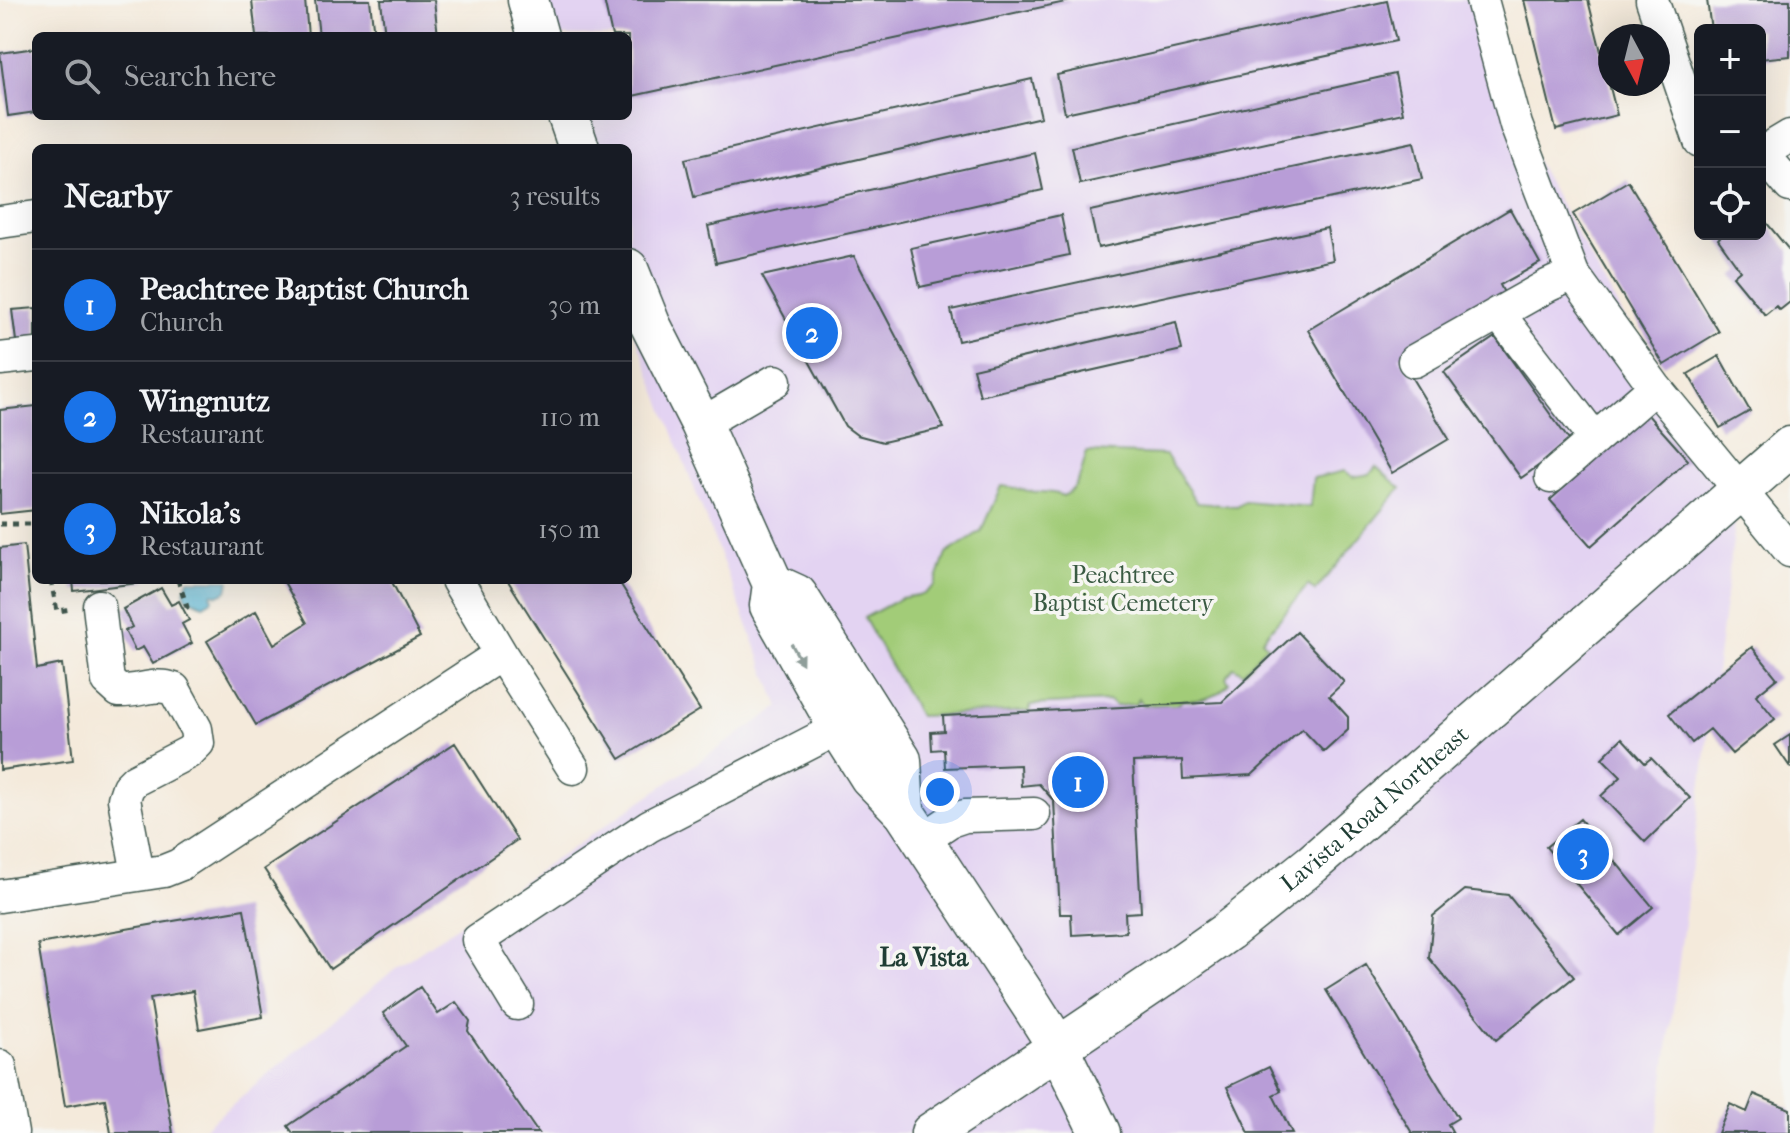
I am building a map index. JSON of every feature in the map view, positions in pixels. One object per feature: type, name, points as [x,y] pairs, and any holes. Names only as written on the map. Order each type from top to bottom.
[{"type":"main road","points":[[528,0],[537,32]]},
{"type":"main road","points":[[569,120],[578,144]]},
{"type":"main road","points":[[632,279],[650,324],[701,424],[773,584],[770,606],[870,777],[914,825],[1058,1047],[1100,1133]]},
{"type":"main road","name":"Lavista Road Northeast","points":[[931,1133],[1228,931],[1312,864],[1790,447]]},
{"type":"main road","points":[[773,584],[797,595],[901,760],[914,825]]},
{"type":"street","points":[[1482,0],[1516,125],[1573,274],[1655,387],[1790,551]]},
{"type":"street","points":[[1652,0],[1694,123]]},
{"type":"street","points":[[1766,151],[1790,136]]},
{"type":"street","points":[[1766,159],[1790,186]]},
{"type":"street","points":[[0,222],[32,218]]},
{"type":"street","points":[[1414,361],[1573,274]]},
{"type":"street","points":[[1498,313],[1595,439]]},
{"type":"street","points":[[0,359],[32,355]]},
{"type":"street","points":[[701,424],[775,381]]},
{"type":"street","points":[[1551,477],[1655,387]]},
{"type":"street","points":[[459,584],[573,768]]},
{"type":"street","points":[[99,606],[108,681],[119,691],[160,685],[174,689],[196,729],[198,743],[189,752],[135,780],[128,787],[124,799],[138,874]]},
{"type":"street","points":[[0,896],[179,865],[501,654]]},
{"type":"street","points":[[517,1004],[478,940],[649,826],[839,728]]},
{"type":"street","points":[[914,825],[965,816],[1034,814]]},
{"type":"street","points":[[0,1066],[12,1133]]},
{"type":"path","points":[[0,524],[32,524]]},
{"type":"path","points":[[179,584],[187,607],[184,610]]},
{"type":"shaded area","points":[[523,0],[1481,0],[1516,125],[1736,517],[1657,1133],[198,1133],[397,967],[779,707],[632,327],[632,144],[560,144],[550,120],[632,120],[632,32],[528,32]]},
{"type":"green space","name":"Peachtree Baptist Cemetery","points":[[1087,452],[1166,455],[1197,503],[1236,506],[1244,501],[1310,507],[1313,478],[1345,471],[1353,477],[1370,474],[1376,467],[1401,488],[1315,591],[1308,585],[1262,640],[1267,645],[1243,673],[1234,667],[1226,677],[1229,683],[1214,695],[1183,700],[1177,705],[1143,705],[1139,698],[1136,704],[1116,706],[1109,701],[1030,705],[1030,711],[919,716],[864,618],[901,598],[924,594],[935,585],[946,554],[981,531],[1001,486],[1063,496],[1077,483]]},
{"type":"water","points":[[187,584],[228,584],[227,591],[211,594],[213,599],[203,605],[186,597],[184,590]]},
{"type":"building","points":[[305,0],[308,32],[256,32],[252,1]]},
{"type":"building","points":[[315,0],[370,0],[374,32],[319,32]]},
{"type":"building","points":[[381,0],[434,0],[438,32],[385,32]]},
{"type":"building","points":[[604,0],[1070,1],[632,96],[632,32],[611,32]]},
{"type":"building","points":[[1524,0],[1588,0],[1598,40],[1598,96],[1612,96],[1617,115],[1556,130]]},
{"type":"building","points":[[1707,0],[1790,0],[1790,56],[1766,58],[1766,24],[1710,24]]},
{"type":"building","points":[[1387,1],[1396,41],[1065,113],[1057,75]]},
{"type":"building","points":[[32,49],[32,113],[8,116],[0,53]]},
{"type":"building","points":[[1395,74],[1403,113],[1080,184],[1072,147]]},
{"type":"building","points":[[1032,79],[1041,117],[694,197],[685,159]]},
{"type":"building","points":[[1414,142],[1422,179],[1098,248],[1090,211]]},
{"type":"building","points":[[1035,153],[1043,190],[716,263],[708,226]]},
{"type":"building","points":[[1628,181],[1719,332],[1664,365],[1573,214]]},
{"type":"building","points":[[1510,209],[1540,263],[1500,285],[1507,299],[1399,357],[1449,439],[1392,473],[1308,330]]},
{"type":"building","points":[[1061,215],[1069,255],[920,287],[911,248]]},
{"type":"building","points":[[1766,222],[1790,251],[1790,302],[1780,310],[1776,306],[1765,315],[1733,276],[1740,270],[1719,240],[1766,240]]},
{"type":"building","points":[[1327,228],[1333,260],[958,341],[951,310]]},
{"type":"building","points":[[854,256],[944,428],[883,442],[857,435],[845,426],[762,276]]},
{"type":"building","points":[[32,308],[32,339],[16,341],[12,310]]},
{"type":"building","points":[[1176,322],[1182,350],[980,396],[973,369]]},
{"type":"building","points":[[1495,337],[1571,443],[1521,478],[1444,372]]},
{"type":"building","points":[[1719,356],[1750,411],[1720,428],[1688,374]]},
{"type":"building","points":[[32,406],[32,510],[0,514],[0,410]]},
{"type":"building","points":[[1647,414],[1688,460],[1591,546],[1550,500]]},
{"type":"building","points":[[24,545],[37,669],[62,664],[73,760],[0,770],[0,548]]},
{"type":"building","points":[[73,584],[130,584],[74,591]]},
{"type":"building","points":[[285,584],[393,584],[420,637],[256,725],[207,641],[256,611],[274,644],[307,623]]},
{"type":"building","points":[[510,584],[621,584],[700,710],[620,759]]},
{"type":"building","points":[[161,588],[171,605],[179,601],[189,620],[182,624],[192,643],[153,664],[143,647],[135,651],[125,631],[132,627],[123,609]]},
{"type":"building","points":[[1297,632],[1344,682],[1329,696],[1348,717],[1348,730],[1324,752],[1302,729],[1252,775],[1183,779],[1182,760],[1133,762],[1141,912],[1125,913],[1126,932],[1072,935],[1071,914],[1060,914],[1054,801],[1039,784],[1021,786],[1020,765],[945,768],[944,749],[932,750],[931,732],[944,731],[943,716],[1222,702]]},
{"type":"building","points":[[1752,647],[1777,678],[1756,695],[1775,719],[1732,754],[1710,729],[1692,743],[1669,714]]},
{"type":"building","points":[[1790,735],[1790,767],[1775,745]]},
{"type":"building","points":[[1622,738],[1645,763],[1651,758],[1690,798],[1645,842],[1601,796],[1621,777],[1602,758]]},
{"type":"building","points":[[455,743],[517,840],[330,969],[264,869]]},
{"type":"building","points":[[1580,819],[1653,907],[1619,935],[1546,847]]},
{"type":"building","points":[[1465,890],[1508,895],[1574,977],[1496,1040],[1429,958],[1433,916]]},
{"type":"building","points":[[244,909],[263,1017],[199,1029],[193,991],[150,998],[173,1133],[111,1133],[105,1099],[65,1106],[38,944]]},
{"type":"building","points":[[1366,965],[1458,1118],[1448,1124],[1453,1133],[1412,1133],[1326,990]]},
{"type":"building","points":[[420,987],[438,1014],[456,1002],[470,1021],[468,1031],[538,1133],[293,1133],[288,1126],[406,1046],[383,1013]]},
{"type":"building","points":[[1269,1067],[1281,1091],[1273,1095],[1292,1133],[1249,1133],[1227,1087]]},
{"type":"building","points":[[1754,1094],[1790,1109],[1790,1133],[1718,1133],[1730,1104],[1747,1112]]},
{"type":"place","name":"Wingnutz","points":[[812,333]]},
{"type":"place","name":"Peachtree Baptist Church","points":[[1078,782]]},
{"type":"place","name":"Nikola's","points":[[1583,854]]},
{"type":"district","name":"La Vista","points":[[924,957]]}]
